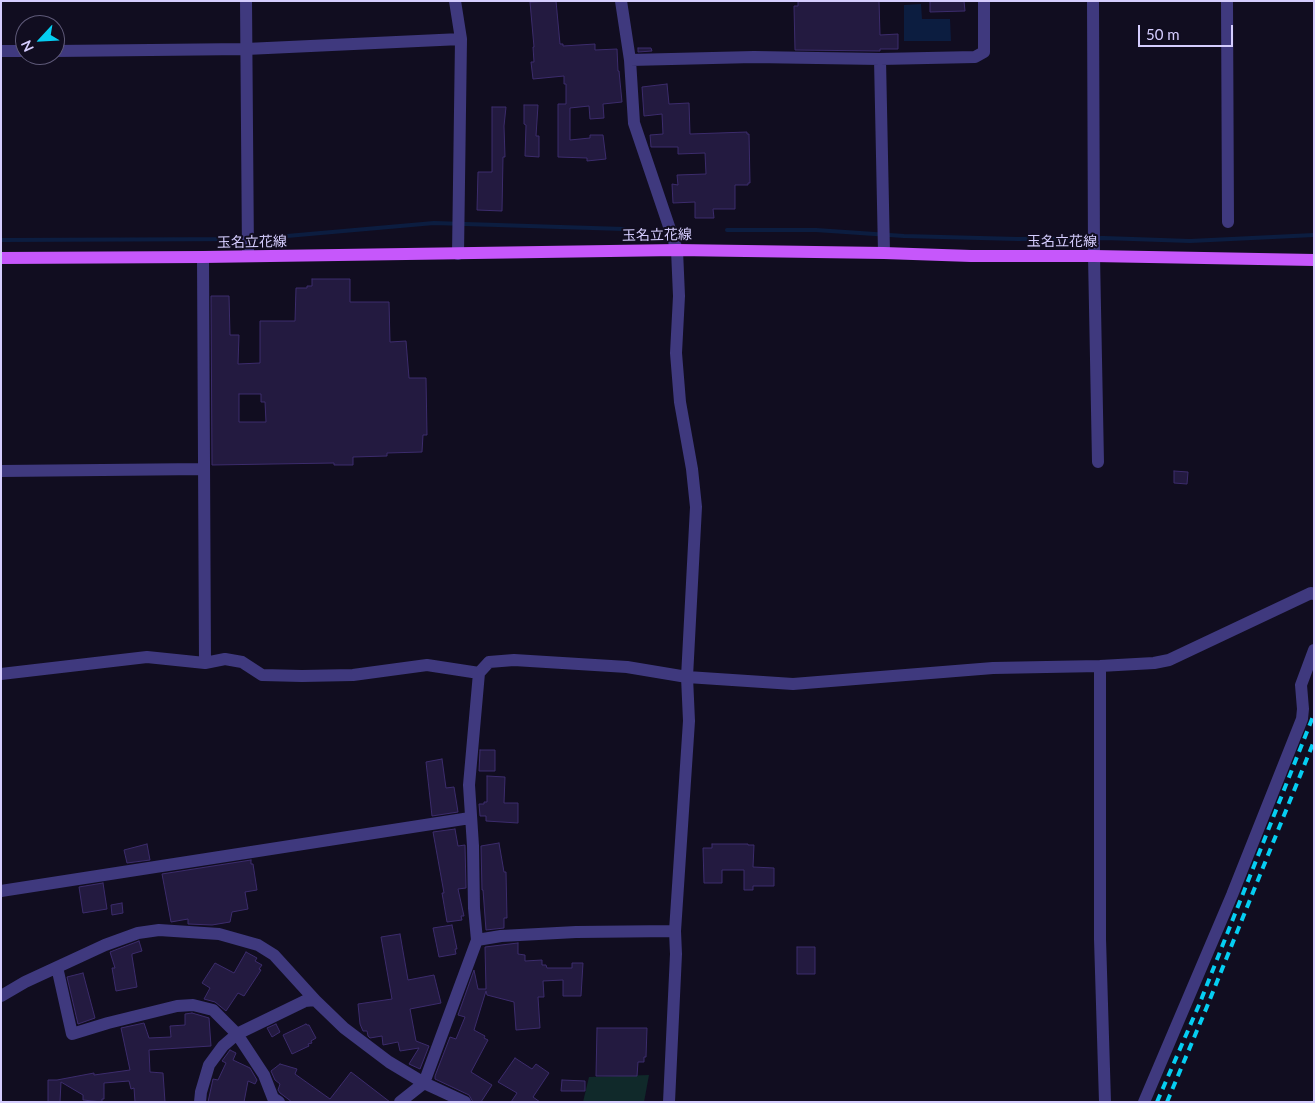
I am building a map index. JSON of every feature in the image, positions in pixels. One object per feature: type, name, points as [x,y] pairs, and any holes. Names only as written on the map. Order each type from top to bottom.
[{"type":"main road","name":"玉名立花線","points":[[1,258],[203,258],[677,250],[1314,260]]},
{"type":"street","points":[[246,1],[248,256]]},
{"type":"street","points":[[455,1],[462,39],[458,254]]},
{"type":"street","points":[[621,1],[630,60],[634,123],[677,250],[679,296],[676,353],[680,402],[692,469],[696,507],[687,677],[689,721],[675,931],[676,954],[669,1102]]},
{"type":"street","points":[[630,60],[754,57],[880,59],[975,57],[984,52],[984,1]]},
{"type":"street","points":[[1094,1],[1094,256],[1098,462]]},
{"type":"street","points":[[1227,1],[1228,222]]},
{"type":"street","points":[[65,51],[246,49],[462,39]]},
{"type":"street","points":[[1,51],[15,51]]},
{"type":"street","points":[[880,59],[884,253]]},
{"type":"street","points":[[203,258],[205,663]]},
{"type":"street","points":[[1,471],[204,469]]},
{"type":"street","points":[[400,1102],[424,1083],[477,940],[469,784],[479,673],[489,662],[514,660],[627,667],[687,677],[793,684],[993,668],[1154,663],[1169,660],[1312,593],[1314,594]]},
{"type":"street","points":[[1144,1102],[1232,895],[1302,719],[1301,685],[1314,650]]},
{"type":"street","points":[[1,674],[147,657],[205,663],[225,659],[242,662],[262,675],[278,676],[353,675],[427,664],[479,673]]},
{"type":"street","points":[[1100,666],[1100,939],[1105,1102]]},
{"type":"street","points":[[1302,719],[1314,724]]},
{"type":"street","points":[[1,891],[470,818]]},
{"type":"street","points":[[1,996],[57,967],[105,945],[138,933],[159,930],[219,934],[258,945],[274,955],[315,1000],[344,1028],[382,1057],[424,1083],[465,1102]]},
{"type":"street","points":[[477,940],[501,936],[576,932],[675,931]]},
{"type":"street","points":[[57,967],[72,1034],[177,1006],[193,1005],[213,1010],[237,1034],[264,1075],[273,1098],[279,1102]]},
{"type":"street","points":[[200,1102],[209,1065],[223,1046],[237,1034],[305,1001],[315,1000]]},
{"type":"green space","points":[[649,1075],[644,1102],[583,1102],[589,1077]]},
{"type":"water","points":[[921,4],[922,19],[950,19],[951,41],[904,41],[904,5]]},
{"type":"building","points":[[556,1],[560,44],[563,44],[563,46],[595,44],[595,50],[617,49],[622,102],[603,104],[604,118],[590,119],[589,106],[570,108],[570,140],[590,138],[590,135],[603,135],[606,159],[587,161],[587,158],[558,157],[558,104],[566,104],[564,76],[533,79],[531,62],[534,62],[534,47],[530,2]]},
{"type":"building","points":[[798,1],[879,1],[880,35],[898,34],[898,49],[880,49],[880,51],[795,50],[794,6],[798,6]]},
{"type":"building","points":[[930,1],[964,1],[965,11],[930,12]]},
{"type":"building","points":[[638,48],[651,48],[652,51],[638,52]]},
{"type":"building","points":[[667,84],[669,104],[689,103],[690,134],[747,132],[749,134],[750,183],[748,185],[735,185],[735,209],[713,209],[714,218],[695,218],[695,202],[673,203],[672,184],[678,185],[677,175],[706,174],[705,153],[678,154],[678,147],[651,147],[650,135],[663,134],[662,114],[644,116],[642,87]]},
{"type":"building","points":[[524,105],[538,105],[536,136],[539,136],[539,157],[525,156],[526,125],[524,124]]},
{"type":"building","points":[[492,107],[506,107],[502,211],[477,210],[478,172],[492,172]]},
{"type":"building","points":[[312,279],[350,279],[350,302],[389,302],[390,342],[406,341],[409,378],[426,378],[427,435],[423,435],[422,452],[387,453],[387,456],[353,457],[353,465],[334,465],[334,463],[212,465],[211,296],[229,296],[230,335],[239,335],[238,364],[260,363],[260,321],[295,321],[296,288],[312,286]],"holes":[[[239,394],[261,394],[261,402],[265,402],[266,422],[239,422]]]},
{"type":"building","points":[[1174,471],[1188,472],[1187,484],[1174,483]]},
{"type":"building","points":[[480,750],[495,750],[495,771],[479,771]]},
{"type":"building","points":[[442,759],[446,788],[454,787],[458,812],[432,816],[426,762]]},
{"type":"building","points":[[487,776],[505,777],[504,803],[518,803],[518,823],[486,821],[486,816],[480,816],[479,804],[487,802]]},
{"type":"building","points":[[455,829],[458,846],[465,845],[466,888],[458,889],[464,916],[461,916],[462,920],[447,922],[433,832]]},
{"type":"building","points":[[499,843],[504,872],[506,872],[507,918],[504,918],[504,928],[486,930],[482,890],[481,846]]},
{"type":"building","points":[[147,844],[150,860],[127,863],[124,850]]},
{"type":"building","points":[[712,844],[754,845],[753,867],[774,868],[774,886],[753,886],[753,890],[744,890],[744,870],[722,870],[722,883],[704,883],[703,848],[712,848]]},
{"type":"building","points":[[251,860],[257,890],[245,892],[248,909],[232,912],[230,922],[212,925],[188,924],[188,919],[171,922],[162,874]]},
{"type":"building","points":[[103,883],[107,909],[83,913],[79,887]]},
{"type":"building","points":[[122,903],[123,913],[112,915],[111,905]]},
{"type":"building","points":[[452,925],[457,949],[455,949],[456,954],[439,957],[433,928]]},
{"type":"building","points":[[400,934],[408,980],[434,975],[441,1003],[410,1009],[416,1041],[429,1046],[420,1069],[409,1064],[419,1048],[400,1051],[398,1042],[383,1045],[382,1036],[370,1038],[367,1031],[363,1031],[360,1024],[358,1004],[392,999],[381,937]]},
{"type":"building","points":[[139,941],[142,951],[132,954],[137,987],[116,991],[112,968],[115,968],[110,952]]},
{"type":"building","points":[[518,943],[518,954],[525,955],[525,961],[542,960],[542,965],[546,965],[547,968],[572,968],[572,963],[583,963],[581,996],[563,996],[563,980],[543,981],[544,997],[538,997],[540,1028],[516,1030],[514,1002],[487,995],[486,991],[474,1030],[485,1036],[484,1038],[488,1040],[471,1072],[492,1085],[481,1102],[473,1102],[469,1095],[435,1079],[435,1076],[450,1037],[456,1039],[465,1017],[458,1015],[474,970],[478,989],[486,989],[485,947]]},
{"type":"building","points":[[797,947],[815,947],[815,974],[797,974]]},
{"type":"building","points":[[246,952],[257,958],[255,961],[262,965],[259,969],[261,970],[244,996],[238,993],[226,1011],[215,1002],[204,999],[210,988],[202,983],[215,963],[234,973]]},
{"type":"building","points":[[83,973],[95,1018],[78,1024],[67,977]]},
{"type":"building","points":[[192,1013],[209,1018],[211,1046],[149,1050],[150,1072],[163,1073],[165,1102],[135,1102],[134,1088],[131,1089],[129,1081],[104,1083],[104,1099],[102,1099],[102,1102],[83,1100],[83,1095],[61,1082],[60,1102],[48,1102],[48,1080],[130,1070],[121,1028],[144,1023],[149,1038],[171,1037],[170,1026],[185,1025],[185,1014]]},
{"type":"building","points":[[276,1024],[280,1032],[272,1037],[267,1028]]},
{"type":"building","points":[[306,1024],[309,1025],[316,1038],[311,1041],[312,1043],[308,1044],[309,1046],[292,1054],[283,1035]]},
{"type":"building","points":[[597,1028],[647,1028],[646,1057],[644,1057],[644,1062],[638,1062],[637,1076],[596,1076]]},
{"type":"building","points":[[230,1050],[236,1053],[233,1060],[250,1068],[257,1080],[255,1084],[248,1081],[244,1102],[208,1102],[213,1079],[218,1080],[226,1063],[222,1061]]},
{"type":"building","points":[[515,1058],[532,1069],[536,1064],[549,1073],[533,1097],[540,1102],[511,1102],[517,1093],[498,1082]]},
{"type":"building","points":[[280,1064],[297,1069],[295,1074],[330,1099],[351,1072],[390,1102],[292,1102],[280,1093],[278,1090],[280,1084],[275,1080],[271,1071]]},
{"type":"building","points":[[562,1080],[585,1081],[585,1091],[561,1091]]},
{"type":"waterway","points":[[1,240],[253,239],[434,223],[624,229]]},
{"type":"waterway","points":[[727,230],[816,230],[904,236],[1190,241],[1314,235]]},
{"type":"railway","points":[[1157,1102],[1199,1005],[1314,714]]},
{"type":"railway","points":[[1167,1102],[1314,741]]}]
